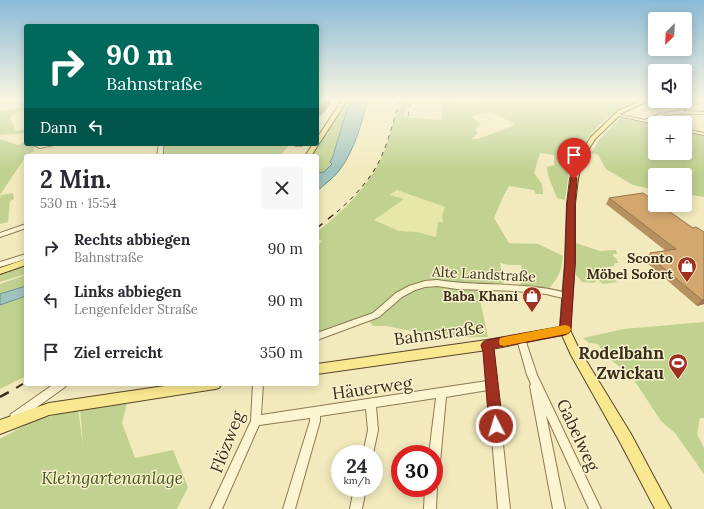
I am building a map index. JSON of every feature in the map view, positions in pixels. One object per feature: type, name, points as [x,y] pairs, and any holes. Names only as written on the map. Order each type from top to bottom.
[{"type":"main road","points":[[319,139],[330,123]]},
{"type":"main road","points":[[609,123],[593,138],[579,160],[574,179],[565,330],[575,352],[663,509]]},
{"type":"main road","points":[[0,271],[24,263]]},
{"type":"main road","name":"Bahnstraße","points":[[319,369],[487,345],[565,330]]},
{"type":"main road","points":[[2,426],[49,409],[202,386]]},
{"type":"street","points":[[692,132],[703,134]]},
{"type":"street","points":[[0,235],[24,227]]},
{"type":"street","points":[[0,265],[24,257]]},
{"type":"street","name":"Alte Landstraße","points":[[319,336],[376,315],[399,295],[412,288],[425,284],[516,288],[546,291],[567,296]]},
{"type":"street","name":"Gabelweg","points":[[521,339],[532,375],[559,509]]},
{"type":"street","points":[[487,345],[489,352],[504,509]]},
{"type":"street","name":"Gabelweg","points":[[532,375],[595,509]]},
{"type":"street","name":"Häuerweg","points":[[256,421],[492,385]]},
{"type":"street","points":[[2,426],[59,386]]},
{"type":"street","name":"Flözweg","points":[[216,509],[256,421],[258,386]]},
{"type":"street","points":[[436,445],[441,393]]},
{"type":"street","points":[[370,445],[373,430],[371,404]]},
{"type":"street","points":[[289,509],[315,421],[314,412]]},
{"type":"street","points":[[356,509],[358,497]]},
{"type":"street","points":[[430,509],[431,497]]},
{"type":"shaded area","points":[[397,190],[445,207],[444,222],[438,222],[436,237],[417,232],[399,231],[373,220],[403,199],[388,195]]},
{"type":"green space","points":[[0,123],[12,123],[16,131],[24,129],[24,133],[0,135]]},
{"type":"green space","points":[[333,123],[343,123],[330,162],[332,164],[324,172],[319,173],[319,154],[311,154],[317,146],[319,146],[319,143]]},
{"type":"green space","points":[[394,123],[479,123],[481,124],[475,129],[478,133],[471,139],[478,139],[512,126],[514,124],[512,123],[602,123],[587,139],[585,145],[572,159],[565,200],[557,198],[548,176],[547,167],[554,165],[554,155],[540,153],[534,173],[542,184],[543,194],[536,194],[534,190],[509,186],[503,197],[494,218],[509,243],[538,244],[563,256],[559,274],[549,289],[521,287],[521,265],[500,263],[504,286],[477,286],[488,337],[442,337],[386,326],[373,326],[366,316],[319,334],[319,244],[322,241],[319,240],[319,230],[347,206],[364,186],[378,164],[389,139]],"holes":[[[397,190],[445,207],[442,216],[443,222],[438,222],[436,237],[417,232],[399,231],[374,220],[404,199],[389,195]]]},
{"type":"green space","points":[[615,123],[648,123],[648,160],[692,160],[692,132],[701,134],[704,136],[704,197],[692,195],[692,168],[648,168],[648,188],[633,185],[606,169],[598,155],[591,153],[599,140]]},
{"type":"green space","points":[[0,139],[18,145],[24,143],[24,146],[34,146],[34,151],[29,154],[24,154],[24,159],[0,195]]},
{"type":"green space","points":[[163,146],[288,146],[282,154],[162,154]]},
{"type":"green space","points":[[13,193],[14,199],[10,201],[8,222],[0,224],[1,195]]},
{"type":"green space","points":[[576,243],[600,251],[616,250],[617,254],[613,254],[613,256],[617,259],[618,263],[615,263],[614,266],[603,268],[617,282],[603,284],[598,280],[594,283],[582,282],[576,275]]},
{"type":"green space","points":[[24,265],[24,275],[0,282],[0,273]]},
{"type":"green space","points":[[24,276],[24,287],[0,294],[0,284]]},
{"type":"green space","points":[[24,297],[24,377],[0,389],[0,305]]},
{"type":"green space","points":[[704,322],[704,418],[700,418],[697,434],[704,448],[704,474],[675,433],[661,421],[632,377],[606,356],[598,344],[589,343],[583,338],[624,329]]},
{"type":"green space","name":"Kleingartenanlage","points":[[127,403],[122,423],[135,458],[173,450],[188,487],[177,509],[0,509],[0,439],[31,422],[78,408],[83,446],[80,408]]},
{"type":"water","points":[[343,123],[361,123],[353,147],[343,165],[331,180],[319,189],[319,173],[324,172],[332,164],[330,162]]},
{"type":"water","points":[[24,287],[24,297],[0,305],[0,294]]},
{"type":"building","points":[[643,193],[648,196],[648,212],[670,212],[693,228],[696,227],[704,232],[704,299],[702,300],[649,256],[652,255],[650,253],[676,249],[609,198]]},
{"type":"railway","points":[[338,211],[363,186],[374,171],[382,155],[393,123]]},
{"type":"railway","points":[[319,226],[338,211]]},
{"type":"railway","points":[[16,388],[24,383]]},
{"type":"railway","points":[[0,397],[18,387]]},
{"type":"slow traffic","points":[[504,342],[548,334],[565,329]]},
{"type":"place","name":"Sconto Möbel Sofort","points":[[687,283]]},
{"type":"place","name":"Baba Khani","points":[[532,313]]},
{"type":"place","name":"Rodelbahn Zwickau","points":[[678,380]]},
{"type":"route","points":[[496,426],[489,352],[487,345],[565,330],[570,263],[571,204],[574,179]]}]
